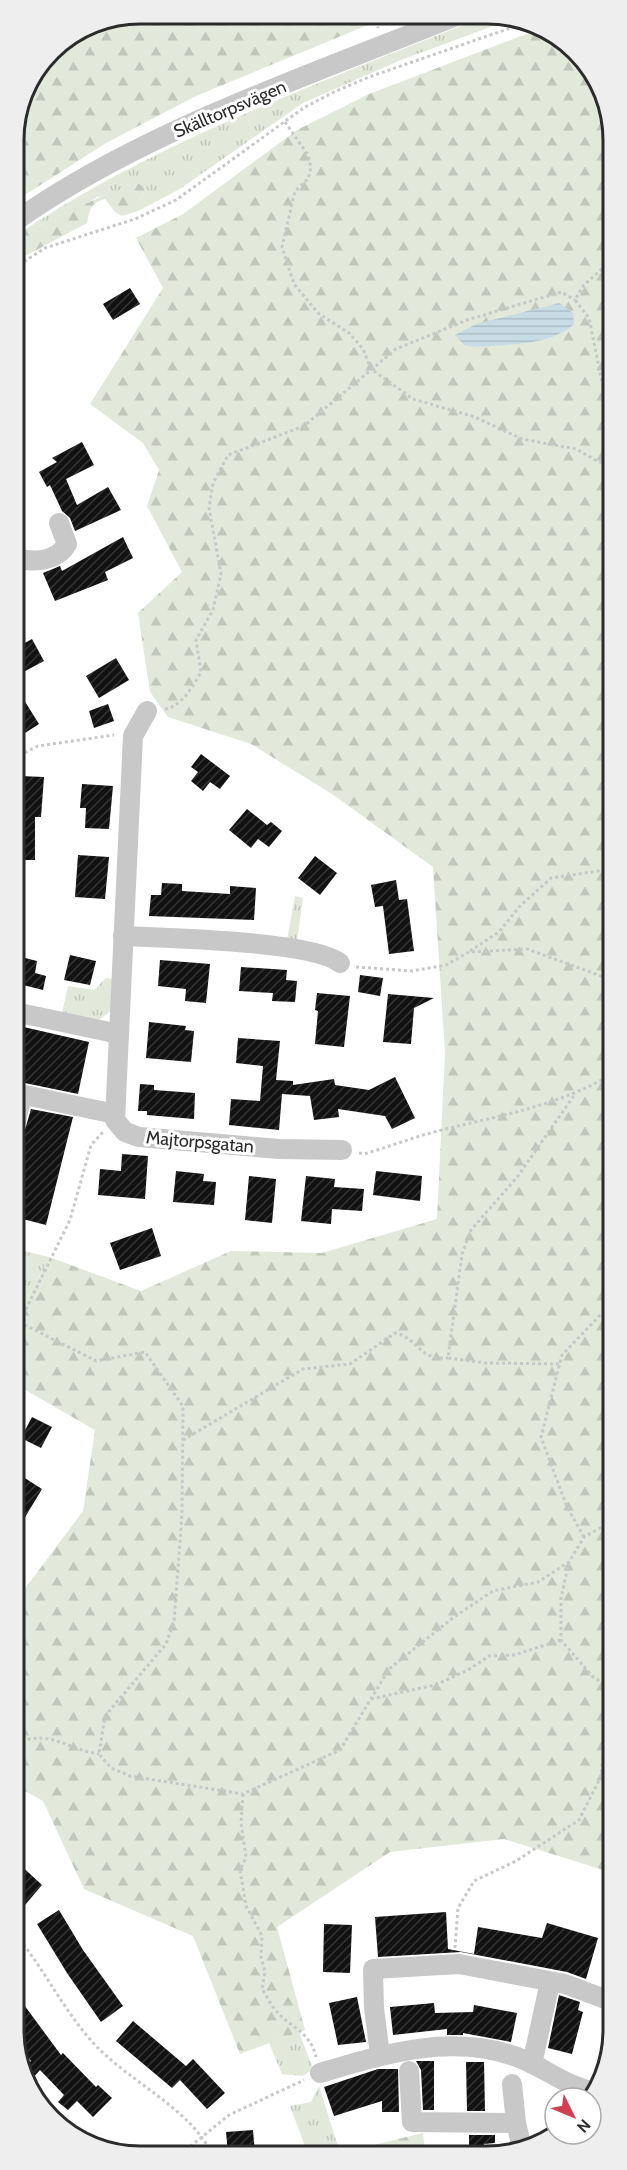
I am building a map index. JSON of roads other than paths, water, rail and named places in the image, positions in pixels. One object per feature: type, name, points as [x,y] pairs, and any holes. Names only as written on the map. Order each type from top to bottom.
[{"type":"street","name":"Skälltorpsvägen","points":[[24,215],[61,190],[133,151],[437,24]]},
{"type":"street","points":[[24,561],[38,562],[60,553],[67,544],[59,523]]},
{"type":"street","points":[[117,1120],[123,936],[134,732],[147,711]]},
{"type":"street","points":[[123,936],[320,952],[340,963]]},
{"type":"street","points":[[24,1014],[119,1034]]},
{"type":"street","name":"Majtorpsgatan","points":[[24,1095],[117,1120],[134,1137],[279,1149],[342,1150]]},
{"type":"street","points":[[380,2055],[374,2008],[374,1970],[453,1965],[550,1982],[583,1990],[603,1998]]},
{"type":"street","points":[[532,2064],[550,1982]]},
{"type":"street","points":[[320,2073],[380,2055],[462,2044],[488,2048],[532,2064],[580,2086]]},
{"type":"street","points":[[409,2071],[412,2122],[516,2122]]},
{"type":"street","points":[[512,2084],[520,2141]]},
{"type":"water","points":[[559,303],[573,313],[574,324],[540,341],[474,347],[464,345],[455,335],[476,324]]}]
